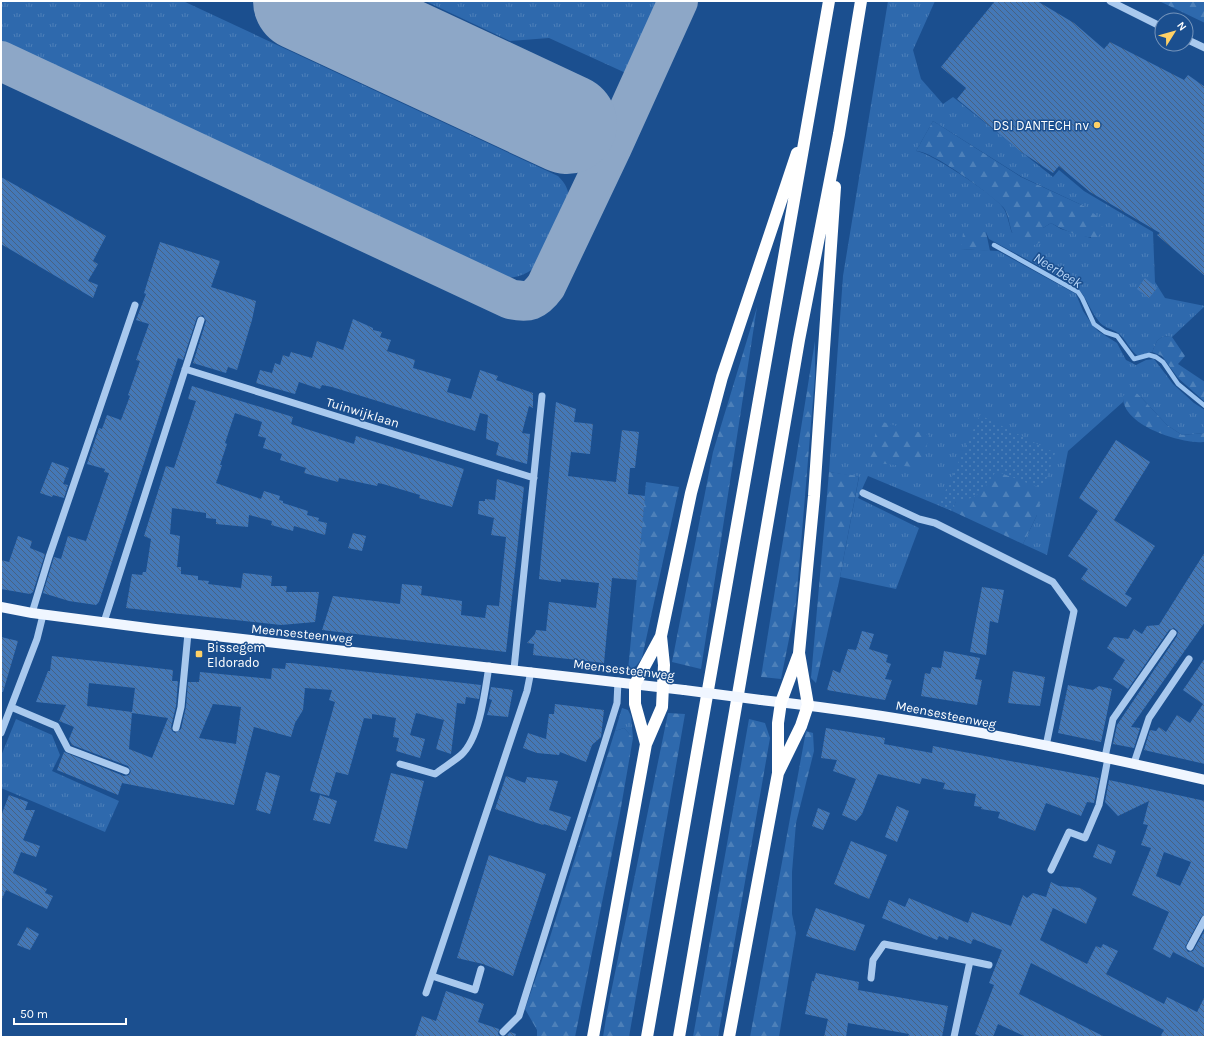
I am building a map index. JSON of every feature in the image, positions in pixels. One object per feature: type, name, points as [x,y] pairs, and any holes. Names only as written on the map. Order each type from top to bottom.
[{"type":"highway","points":[[647,1037],[829,1]]},
{"type":"highway","points":[[679,1037],[799,340],[839,134],[861,1]]},
{"type":"highway","points":[[593,1037],[646,744],[662,707],[664,687],[661,636],[691,493],[722,377],[810,114]]},
{"type":"highway","points":[[729,1037],[778,773],[778,727],[781,702],[799,653],[814,496],[839,134]]},
{"type":"highway","points":[[646,744],[635,704],[635,684],[661,636]]},
{"type":"highway","points":[[778,773],[801,726],[808,705],[799,653]]},
{"type":"main road","name":"Meensesteenweg","points":[[1,607],[37,614],[188,633],[489,666],[808,705],[898,718],[1106,757],[1205,780]]},
{"type":"street","points":[[1110,1],[1154,23]]},
{"type":"street","points":[[1194,43],[1205,48]]},
{"type":"street","points":[[1,733],[37,639],[37,614],[48,557],[135,305]]},
{"type":"street","points":[[104,622],[201,320]]},
{"type":"street","name":"Tuinwijklaan","points":[[185,369],[534,478]]},
{"type":"street","points":[[514,669],[542,396]]},
{"type":"street","points":[[864,493],[919,519],[935,523],[1053,582],[1074,611],[1046,746]]},
{"type":"street","points":[[176,728],[181,707],[188,633]]},
{"type":"street","points":[[1052,870],[1069,832],[1085,838],[1099,805],[1113,720],[1173,633]]},
{"type":"street","points":[[1134,763],[1149,718],[1189,659]]},
{"type":"street","points":[[400,764],[435,774],[461,755],[468,747],[481,714],[489,666]]},
{"type":"street","points":[[426,993],[527,691],[531,671]]},
{"type":"street","points":[[503,1032],[518,1016],[617,703],[618,681]]},
{"type":"street","points":[[11,707],[56,726],[68,749],[126,771]]},
{"type":"street","points":[[1190,947],[1205,919]]},
{"type":"street","points":[[871,978],[873,960],[884,944],[989,965]]},
{"type":"street","points":[[954,1037],[970,961]]},
{"type":"street","points":[[432,976],[474,990],[482,969]]},
{"type":"green space","points":[[1,1],[183,1],[558,176],[566,188],[569,202],[544,258],[539,264],[527,273],[520,276],[506,278],[491,275],[1,47]]},
{"type":"green space","points":[[425,1],[663,1],[628,74],[549,38],[510,41]]},
{"type":"green space","points":[[888,1],[935,1],[913,50],[921,79],[943,104],[953,97],[1053,177],[1059,170],[1084,191],[1153,232],[1155,282],[1165,298],[1205,306],[1172,337],[1163,336],[1157,341],[1152,352],[1138,356],[1132,351],[1118,333],[1100,323],[1079,289],[1074,285],[989,239],[986,232],[961,249],[998,251],[1076,294],[1083,311],[1091,323],[1098,331],[1117,343],[1126,360],[1136,365],[1146,360],[1154,359],[1173,384],[1194,403],[1205,410],[1205,433],[1182,435],[1167,425],[1138,394],[1123,396],[1123,402],[1068,451],[1047,555],[1023,544],[1037,515],[956,501],[952,511],[868,476],[858,498],[919,528],[896,589],[840,577],[859,477],[829,472],[843,276]],"holes":[[[933,121],[1022,177],[1086,207],[1091,238],[1061,229],[1051,223],[1043,228],[1043,233],[1012,233],[1004,209],[990,195],[935,159],[924,153],[916,151]]]},
{"type":"green space","points":[[1159,1],[1205,1],[1205,23],[1194,18],[1194,12],[1182,12]]},
{"type":"green space","points":[[933,121],[1021,177],[1086,207],[1101,220],[1103,231],[1097,237],[1085,237],[1067,231],[1051,223],[1043,228],[1043,241],[1030,246],[1021,244],[1013,233],[1006,211],[1003,207],[948,165],[924,153],[916,151]]},
{"type":"green space","points":[[986,232],[990,251],[961,249],[963,233]]},
{"type":"green space","points":[[757,307],[701,669],[672,662],[713,452]]},
{"type":"green space","points":[[1163,336],[1172,337],[1185,356],[1178,364],[1205,382],[1205,402],[1178,378],[1162,356],[1152,352],[1157,341]]},
{"type":"green space","points":[[815,341],[815,376],[796,604],[781,679],[761,677]]},
{"type":"green space","points":[[1128,392],[1138,394],[1167,425],[1182,435],[1205,433],[1205,442],[1182,440],[1168,436],[1154,431],[1142,424],[1132,416],[1125,406],[1123,396]]},
{"type":"green space","points":[[980,415],[1055,453],[1043,489],[996,471],[980,492],[970,499],[956,501],[952,511],[939,505]]},
{"type":"green space","points":[[879,421],[929,435],[922,468],[868,462]]},
{"type":"green space","points":[[996,471],[1043,489],[1037,515],[1023,544],[952,511],[956,501],[970,499],[980,492]]},
{"type":"green space","points":[[829,472],[859,476],[840,577],[816,683],[811,678]]},
{"type":"green space","points":[[646,482],[679,487],[642,658],[636,666],[628,670]]},
{"type":"green space","points":[[622,708],[628,710],[631,716],[633,738],[624,728],[615,731]]},
{"type":"green space","points":[[668,713],[685,714],[629,1037],[603,1037],[607,1012]]},
{"type":"green space","points":[[16,719],[52,735],[60,755],[52,771],[119,801],[105,832],[1,788],[1,756]]},
{"type":"green space","points":[[749,719],[765,723],[770,738],[718,1037],[693,1037]]},
{"type":"green space","points":[[624,728],[633,738],[620,813],[575,1037],[537,1037],[537,1030],[525,1009],[550,937],[615,731]]},
{"type":"green space","points":[[806,731],[813,733],[814,751],[796,823],[792,872],[792,914],[796,933],[779,1037],[750,1037]]},
{"type":"building","name":"DSI DANTECH nv","points":[[995,1],[1037,1],[1074,23],[1104,49],[1110,42],[1184,80],[1188,75],[1205,87],[1205,276],[1157,235],[1160,233],[1090,192],[1059,166],[1053,173],[1020,151],[957,99],[966,88],[941,67]]},
{"type":"building","points":[[1,177],[106,236],[93,261],[98,264],[88,281],[98,285],[93,298],[1,244]]},
{"type":"building","points":[[160,242],[220,261],[211,287],[256,301],[252,320],[237,370],[228,367],[226,373],[193,363],[206,321],[203,315],[197,317],[183,360],[178,358],[99,602],[96,605],[69,601],[43,593],[54,557],[61,559],[68,536],[86,541],[109,473],[104,472],[105,469],[87,464],[99,428],[102,429],[107,415],[121,420],[130,396],[128,395],[140,361],[136,360],[149,324],[136,320],[146,294],[144,293]]},
{"type":"building","points":[[1145,278],[1157,288],[1149,298],[1137,289]]},
{"type":"building","points":[[353,319],[373,328],[373,330],[382,332],[380,337],[391,340],[387,351],[415,360],[413,368],[451,379],[447,392],[471,399],[480,370],[498,376],[496,380],[533,393],[533,408],[529,406],[522,433],[530,434],[527,464],[496,455],[499,443],[486,439],[488,415],[480,413],[475,431],[332,387],[322,385],[320,389],[299,382],[295,394],[256,383],[260,370],[272,373],[275,363],[280,365],[283,355],[289,357],[291,352],[312,358],[317,341],[343,350]]},
{"type":"building","points":[[192,386],[293,417],[291,424],[354,444],[356,436],[464,469],[452,507],[419,498],[420,495],[383,484],[378,483],[377,486],[339,478],[338,482],[304,473],[306,468],[280,460],[282,454],[263,448],[266,438],[258,436],[262,422],[235,413],[225,443],[227,444],[216,483],[261,499],[264,491],[280,496],[279,500],[283,501],[283,503],[308,511],[307,515],[319,518],[318,521],[327,523],[325,535],[294,526],[293,531],[271,525],[272,521],[249,515],[248,527],[216,524],[216,519],[206,518],[206,513],[172,508],[170,534],[180,536],[177,567],[181,567],[181,574],[198,576],[198,580],[209,581],[208,584],[241,588],[243,573],[272,576],[271,586],[287,586],[286,592],[319,592],[315,622],[281,625],[126,608],[132,574],[142,575],[143,572],[146,572],[151,539],[144,536],[166,466],[174,468],[196,401],[188,399]]},
{"type":"building","points":[[556,402],[576,409],[574,422],[593,424],[590,454],[571,452],[568,476],[616,482],[622,430],[639,432],[635,468],[630,468],[628,494],[645,496],[637,580],[612,578],[604,663],[533,655],[534,644],[527,643],[535,634],[536,630],[546,631],[549,602],[596,608],[599,583],[561,579],[561,582],[539,579]]},
{"type":"building","points":[[1116,440],[1150,462],[1114,520],[1155,546],[1125,594],[1132,598],[1126,607],[1081,579],[1088,569],[1068,556],[1098,511],[1079,498]]},
{"type":"building","points":[[52,462],[69,468],[63,484],[68,485],[64,498],[53,495],[52,497],[40,493]]},
{"type":"building","points":[[497,479],[524,487],[506,652],[322,630],[333,596],[400,604],[402,584],[422,586],[421,595],[462,601],[461,615],[485,618],[487,605],[499,606],[506,537],[491,535],[494,518],[478,514],[479,501],[485,501],[485,499],[495,500]]},
{"type":"building","points":[[353,533],[366,536],[362,551],[348,548]]},
{"type":"building","points":[[18,536],[32,541],[30,548],[45,554],[33,592],[30,594],[1,589],[1,560],[9,562]]},
{"type":"building","points":[[1205,552],[1205,622],[1131,727],[1140,728],[1134,748],[1113,744],[1117,725],[1177,636],[1178,631],[1174,628],[1169,630],[1128,689],[1113,679],[1125,660],[1107,648],[1114,637],[1128,639],[1134,629],[1142,634],[1147,626],[1159,625]]},
{"type":"building","points":[[982,587],[1004,590],[998,623],[990,621],[986,655],[970,652]]},
{"type":"building","points":[[862,631],[874,634],[869,649],[888,655],[886,662],[891,664],[885,679],[892,680],[885,700],[827,690],[833,670],[840,673],[848,649],[856,650]]},
{"type":"building","points":[[1,637],[18,641],[3,692],[1,692]]},
{"type":"building","points":[[944,651],[980,658],[975,679],[982,680],[977,705],[921,696],[925,673],[930,674],[932,667],[941,668]]},
{"type":"building","points":[[52,656],[173,670],[172,681],[178,681],[176,706],[171,727],[172,731],[175,733],[181,729],[186,707],[188,682],[199,682],[200,672],[271,679],[272,668],[285,669],[286,663],[291,663],[481,685],[479,699],[466,697],[465,704],[457,703],[451,754],[436,749],[444,720],[416,713],[410,735],[425,739],[420,758],[396,751],[399,738],[393,737],[396,718],[372,714],[372,719],[364,718],[348,775],[336,772],[329,796],[310,791],[335,702],[329,700],[332,690],[305,688],[303,710],[295,723],[291,737],[254,727],[234,805],[122,783],[118,795],[57,770],[64,752],[124,776],[129,775],[131,771],[128,766],[72,745],[69,739],[74,727],[59,721],[66,705],[36,702],[48,671],[50,671]],"holes":[[[89,683],[135,688],[132,712],[87,706]],[[213,704],[241,707],[236,744],[199,738]],[[132,713],[168,718],[152,758],[129,749]]]},
{"type":"building","points":[[1205,658],[1205,764],[1144,750],[1150,730],[1156,731],[1159,727],[1166,732],[1177,715],[1190,723],[1203,704],[1183,690]]},
{"type":"building","points":[[1013,671],[1045,677],[1040,706],[1008,703]]},
{"type":"building","points":[[1068,685],[1093,690],[1099,686],[1112,689],[1101,742],[1058,733]]},
{"type":"building","points":[[491,687],[513,690],[508,717],[487,715],[492,700],[489,699]]},
{"type":"building","points":[[555,704],[604,710],[601,737],[592,745],[586,762],[560,752],[559,755],[537,753],[523,748],[528,733],[546,739],[549,714],[554,714]]},
{"type":"building","points":[[826,728],[885,738],[884,744],[932,753],[933,746],[1099,778],[1094,803],[1087,802],[1081,816],[1046,803],[1035,831],[998,818],[1000,812],[981,809],[982,807],[974,806],[976,794],[943,789],[945,783],[922,778],[920,784],[878,774],[862,814],[856,821],[842,815],[856,779],[833,771],[837,760],[821,758]]},
{"type":"building","points":[[266,772],[280,776],[270,814],[256,810]]},
{"type":"building","points":[[391,773],[424,781],[407,849],[374,841]]},
{"type":"building","points":[[506,776],[525,783],[527,777],[558,781],[549,810],[571,817],[566,831],[495,809]]},
{"type":"building","points":[[1109,780],[1205,801],[1205,914],[1201,917],[1185,947],[1188,952],[1193,951],[1205,930],[1205,968],[1173,952],[1170,958],[1153,949],[1169,912],[1132,895],[1151,848],[1141,845],[1148,825],[1143,824],[1149,801],[1118,816],[1105,802]],"holes":[[[1164,852],[1191,862],[1180,886],[1156,876]]]},
{"type":"building","points":[[9,795],[28,802],[25,810],[35,810],[23,840],[40,846],[36,857],[21,852],[13,873],[47,889],[45,893],[53,896],[47,909],[6,890],[1,901],[1,816]]},
{"type":"building","points":[[320,795],[337,801],[330,824],[313,820]]},
{"type":"building","points":[[897,806],[909,811],[897,842],[885,837]]},
{"type":"building","points":[[818,808],[830,813],[823,830],[812,826]]},
{"type":"building","points":[[851,841],[887,855],[869,899],[834,884]]},
{"type":"building","points":[[1098,844],[1116,851],[1111,864],[1093,857]]},
{"type":"building","points":[[489,855],[546,874],[513,976],[483,964],[457,958]]},
{"type":"building","points":[[1051,882],[1059,886],[1080,888],[1097,898],[1086,924],[1053,908],[1040,940],[1087,964],[1096,946],[1101,948],[1103,944],[1118,951],[1106,974],[1164,1004],[1167,997],[1197,1012],[1205,996],[1205,1037],[1160,1037],[1164,1030],[1031,963],[1019,994],[1105,1037],[1026,1037],[998,1024],[993,1037],[982,1037],[975,1034],[994,985],[989,983],[1002,950],[973,939],[971,944],[949,936],[948,940],[939,936],[937,940],[882,918],[889,900],[905,907],[909,898],[968,923],[972,912],[1011,926],[1023,895],[1027,898],[1033,893],[1046,897]]},
{"type":"building","points":[[816,908],[865,925],[855,951],[806,936]]},
{"type":"building","points":[[27,927],[39,934],[30,950],[17,945]]},
{"type":"building","points":[[816,973],[859,982],[858,990],[948,1006],[942,1037],[908,1037],[909,1034],[848,1023],[846,1037],[824,1037],[828,1019],[805,1014],[812,981],[814,981]]},
{"type":"building","points":[[446,991],[484,1004],[478,1022],[499,1029],[498,1034],[501,1037],[415,1037],[422,1016],[436,1021]]},
{"type":"building","points":[[510,1032],[516,1034],[515,1037],[505,1037]]},
{"type":"waterway","name":"Neerbeek","points":[[994,245],[1078,292],[1094,324],[1105,332],[1117,336],[1134,359],[1149,355],[1156,357],[1163,362],[1178,384],[1205,406]]},
{"type":"taxiway","points":[[1,61],[510,299],[527,301],[535,298],[546,286],[612,147],[678,1]]},
{"type":"taxiway","points":[[567,124],[612,147]]},
{"type":"runway","points":[[303,1],[567,124]]},
{"type":"place","name":"DSI DANTECH nv","points":[[1097,125]]},
{"type":"place","name":"Bissegem Eldorado","points":[[199,654]]}]
